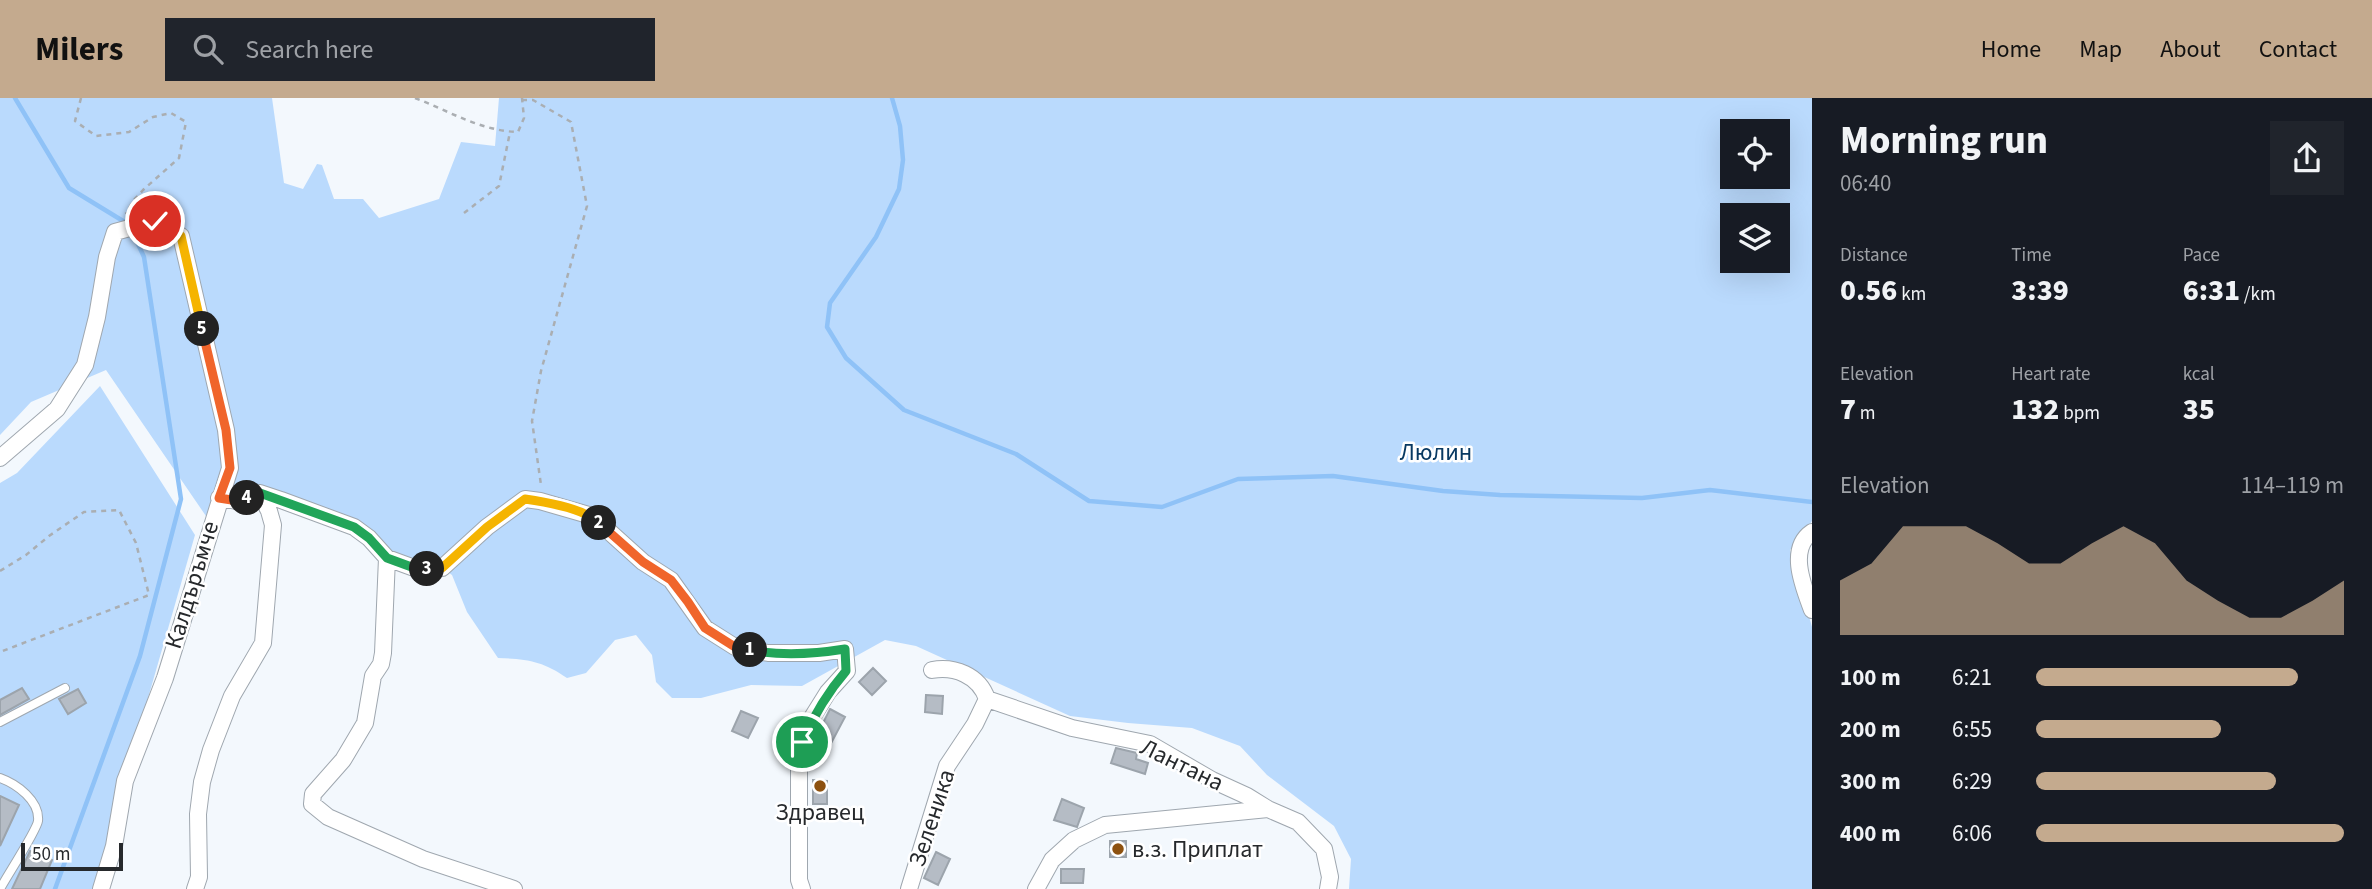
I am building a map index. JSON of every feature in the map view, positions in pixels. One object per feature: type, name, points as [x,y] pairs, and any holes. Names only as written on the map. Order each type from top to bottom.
[{"type":"street","name":"Калдъръмче","points":[[101,889],[114,846],[125,782],[165,678],[230,468],[226,430],[181,236],[155,221],[118,231]]},
{"type":"street","points":[[0,458],[57,409],[85,365],[97,317],[107,257],[118,231]]},
{"type":"street","points":[[219,498],[238,501],[260,493],[354,527],[369,538],[387,558],[417,569],[442,568],[487,527],[525,499],[542,494]]},
{"type":"street","points":[[195,889],[199,877],[198,814],[211,750],[237,684],[263,643],[273,525],[260,493]]},
{"type":"street","points":[[525,499],[592,516],[643,562],[671,580],[705,628],[735,647],[768,653],[819,653],[845,649],[846,671],[813,716],[802,742],[799,763],[799,880],[802,889]]},
{"type":"street","points":[[1812,532],[1807,535],[1799,552],[1802,584],[1812,610]]},
{"type":"street","points":[[387,558],[383,653],[381,664],[373,676],[365,723],[343,760],[313,794],[312,804],[328,817],[423,859],[514,889]]},
{"type":"street","points":[[932,670],[944,668],[962,672],[984,689],[986,699]]},
{"type":"street","name":"Лантана","points":[[986,699],[1072,728],[1150,744],[1268,810],[1298,822],[1324,849],[1330,877],[1328,889]]},
{"type":"street","name":"Зеленика","points":[[909,889],[947,766],[975,724],[986,699]]},
{"type":"street","points":[[1036,889],[1052,860],[1074,840],[1105,825],[1268,810]]},
{"type":"lane","points":[[0,722],[65,688]]},
{"type":"lane","points":[[0,778],[22,791],[36,806],[38,822],[0,889]]},
{"type":"path","points":[[81,98],[75,121],[96,136],[130,132],[153,117],[171,113],[186,122],[178,158],[133,201],[118,231]]},
{"type":"path","points":[[415,98],[472,123],[501,132],[518,132],[524,118],[522,99],[533,100],[571,122],[587,206],[541,371],[532,421],[542,494]]},
{"type":"path","points":[[464,213],[499,186],[510,132]]},
{"type":"path","points":[[0,570],[26,555],[84,512],[119,510],[136,543],[149,596],[0,652]]},
{"type":"green space","name":"Люлин","points":[[0,98],[272,98],[284,183],[303,189],[317,164],[322,165],[334,199],[363,199],[379,218],[439,199],[461,142],[495,146],[499,98],[1812,98],[1812,521],[1790,550],[1812,627],[1812,889],[1349,889],[1351,859],[1334,826],[1267,775],[1240,746],[1192,728],[1070,716],[916,646],[885,640],[802,686],[751,685],[701,698],[672,698],[656,682],[652,655],[636,635],[615,640],[586,673],[567,678],[534,662],[498,658],[467,612],[452,575],[442,568],[394,560],[364,529],[263,492],[217,502],[208,519],[106,370],[31,402],[0,435]]},
{"type":"green space","points":[[100,386],[195,535],[93,889],[0,889],[0,483],[17,473]]},
{"type":"building","points":[[873,668],[886,681],[872,695],[859,682]]},
{"type":"building","points":[[22,688],[29,699],[0,715],[0,700]]},
{"type":"building","points":[[78,689],[86,703],[68,714],[59,699]]},
{"type":"building","points":[[926,695],[943,696],[942,714],[925,712]]},
{"type":"building","points":[[830,709],[845,717],[829,747],[815,739]]},
{"type":"building","points":[[741,711],[758,718],[748,738],[732,731]]},
{"type":"building","points":[[1116,748],[1137,753],[1136,759],[1148,763],[1145,774],[1111,763]]},
{"type":"building","points":[[813,780],[827,781],[827,804],[813,804]]},
{"type":"building","points":[[0,796],[19,805],[0,846]]},
{"type":"building","points":[[1062,799],[1084,808],[1077,827],[1054,820]]},
{"type":"building","name":"в.з. Приплат","points":[[1110,841],[1126,841],[1126,857],[1110,857]]},
{"type":"building","points":[[30,851],[52,860],[40,889],[12,889]]},
{"type":"building","points":[[936,852],[950,859],[938,885],[924,878]]},
{"type":"building","points":[[1061,869],[1084,869],[1083,883],[1061,883]]},
{"type":"waterway","points":[[15,98],[69,188],[128,224]]},
{"type":"waterway","points":[[892,98],[900,126],[903,160],[899,189],[876,237],[830,303],[827,327],[846,358],[904,410],[1016,454],[1089,501],[1162,507],[1238,479],[1333,476],[1443,491],[1500,495],[1642,498],[1710,490],[1812,502]]},
{"type":"waterway","points":[[55,889],[140,656],[181,499],[144,257],[132,231]]},
{"type":"place","name":"Здравец","points":[[820,786]]},
{"type":"place","name":"в.з. Приплат","points":[[1118,849]]},
{"type":"route","points":[[155,221],[181,236],[226,430],[230,468],[219,498],[238,501],[260,493],[281,500],[354,527],[369,538],[387,558],[417,569],[442,568],[487,527],[525,499],[592,516],[643,562],[671,580],[705,628],[735,647],[768,653],[819,653],[845,649],[846,671],[813,716],[802,742]]}]
